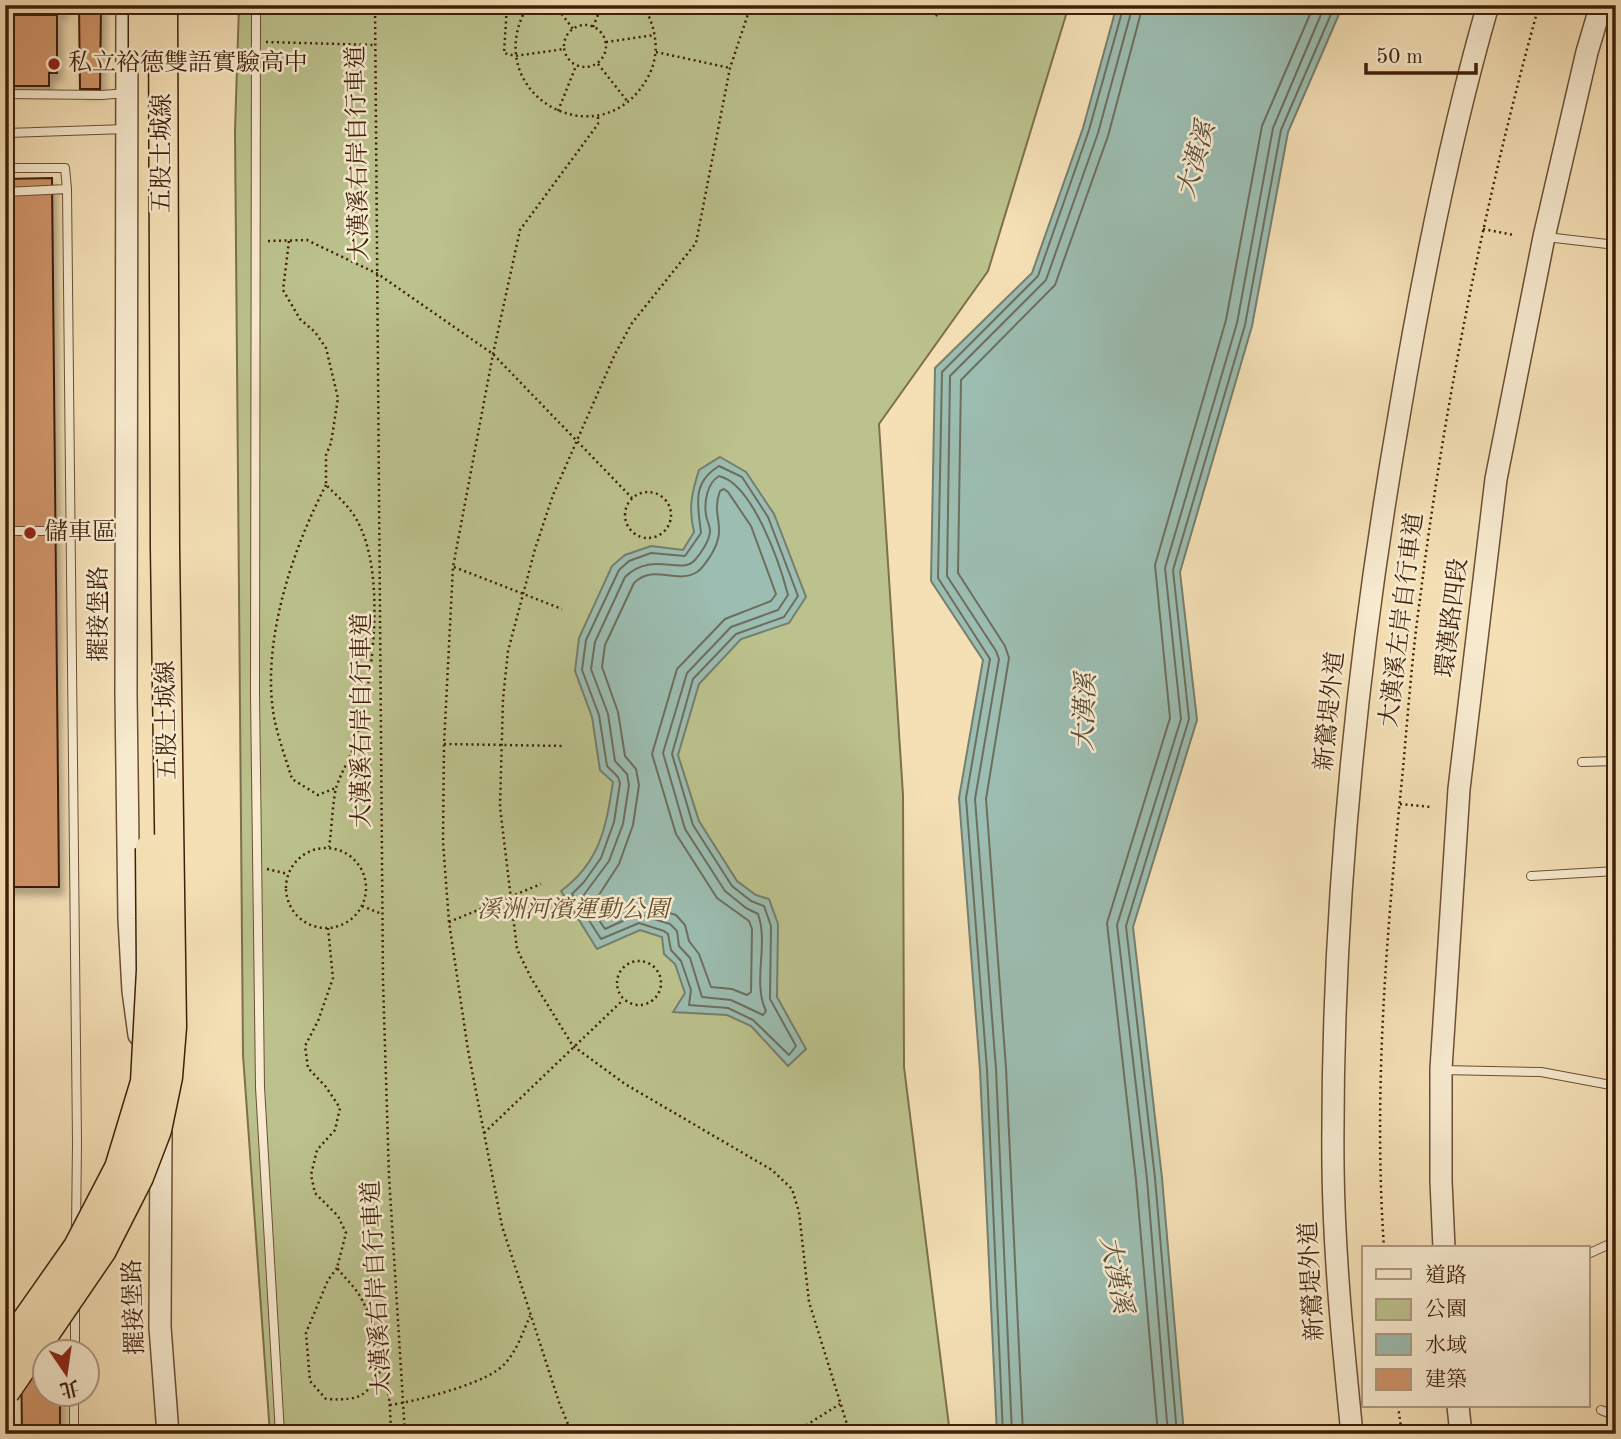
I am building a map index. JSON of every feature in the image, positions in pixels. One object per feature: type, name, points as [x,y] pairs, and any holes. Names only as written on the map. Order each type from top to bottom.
[{"type":"highway","name":"五股土城線","points":[[5,1351],[78,1247],[120,1168],[145,1082],[152,970],[143,5]]},
{"type":"highway","name":"五股土城線","points":[[5,1392],[102,1250],[143,1166],[157,1130],[168,1077],[172,1027],[165,548],[163,5]]},
{"type":"street","name":"擺接堡路","points":[[127,5],[126,695],[129,919],[133,991],[159,1179]]},
{"type":"street","name":"擺接堡路","points":[[151,5],[162,1098],[159,1179],[160,1327],[168,1434]]},
{"type":"street","name":"新鶯堤外道","points":[[1352,1434],[1341,1319],[1333,1169],[1335,1029],[1347,806],[1361,670],[1384,502],[1421,287],[1470,67],[1488,5]]},
{"type":"street","name":"環漢路四段","points":[[1444,1246],[1441,1069],[1459,789],[1496,479],[1544,237],[1587,52],[1601,5]]},
{"type":"street","points":[[126,336],[153,336]]},
{"type":"street","points":[[1458,1408],[1461,1434]]},
{"type":"lane","points":[[256,5],[255,694],[260,1087],[280,1434]]},
{"type":"lane","points":[[5,94],[126,93]]},
{"type":"lane","points":[[75,1338],[77,1129],[67,189],[65,167],[6,168],[7,133],[126,130]]},
{"type":"lane","points":[[5,192],[67,189]]},
{"type":"lane","points":[[1544,237],[1616,245]]},
{"type":"lane","points":[[5,531],[71,531]]},
{"type":"lane","points":[[1582,762],[1616,761]]},
{"type":"lane","points":[[1531,876],[1616,871]]},
{"type":"lane","points":[[1441,1069],[1541,1072],[1616,1086]]},
{"type":"lane","points":[[1590,1253],[1616,1241]]},
{"type":"lane","points":[[74,1408],[74,1434]]},
{"type":"lane","points":[[1601,1410],[1616,1416]]},
{"type":"path","name":"大漢溪右岸自行車道","points":[[375,5],[382,914],[389,1176],[405,1434]]},
{"type":"path","points":[[507,5],[504,53],[515,56],[564,49]]},
{"type":"path","points":[[528,5],[520,19],[515,37],[515,56],[520,74],[529,89],[542,102],[558,111],[578,116],[598,116],[614,111],[642,88],[652,71],[656,52],[655,35],[643,5]]},
{"type":"path","points":[[555,5],[573,29]]},
{"type":"path","points":[[593,27],[602,5]]},
{"type":"path","points":[[751,5],[730,68],[696,243],[632,323],[615,354],[553,495],[522,593],[508,651],[500,744],[500,807],[517,949],[536,987],[573,1046],[625,1084],[772,1170],[792,1189],[799,1212],[809,1302],[850,1434]]},
{"type":"path","points":[[910,5],[939,16],[944,5]]},
{"type":"path","name":"大漢溪左岸自行車道","points":[[1384,1246],[1382,1072],[1387,936],[1420,600],[1450,398],[1483,229],[1539,5]]},
{"type":"path","points":[[586,25],[604,36],[606,50],[598,64],[591,67],[576,66],[566,56],[565,41],[573,29],[586,25]]},
{"type":"path","points":[[606,42],[655,35]]},
{"type":"path","points":[[266,42],[375,45]]},
{"type":"path","points":[[656,52],[730,68]]},
{"type":"path","points":[[598,64],[628,102]]},
{"type":"path","points":[[558,111],[576,66]]},
{"type":"path","points":[[572,1434],[530,1316],[502,1226],[483,1134],[449,922],[443,842],[444,744],[453,567],[493,354],[520,230],[598,124],[598,116]]},
{"type":"path","points":[[1483,229],[1514,235]]},
{"type":"path","points":[[265,241],[307,240],[378,274],[493,354],[632,498]]},
{"type":"path","points":[[289,241],[283,290],[295,311],[326,348],[338,398],[331,443],[326,455],[326,485],[312,511],[281,602],[270,661],[274,718],[292,779],[318,795],[336,788]]},
{"type":"path","points":[[326,485],[356,518],[369,554],[373,590],[371,666],[353,749],[336,788],[329,847]]},
{"type":"path","points":[[645,492],[660,495],[669,506],[670,521],[667,528],[654,536],[639,536],[633,532],[625,519],[627,505],[632,498],[645,492]]},
{"type":"path","points":[[453,567],[562,609]]},
{"type":"path","points":[[373,624],[380,624]]},
{"type":"path","points":[[444,744],[564,746]]},
{"type":"path","points":[[1399,804],[1431,807]]},
{"type":"path","points":[[329,847],[342,851],[353,858],[366,880],[362,906],[354,917],[328,928],[303,921],[293,912],[288,900],[285,887],[288,874],[294,863],[316,848],[329,847]]},
{"type":"path","points":[[267,869],[288,874]]},
{"type":"path","points":[[449,922],[541,884]]},
{"type":"path","points":[[362,906],[382,914]]},
{"type":"path","points":[[328,928],[333,978],[305,1046],[308,1068],[326,1087],[340,1108],[335,1130],[317,1150],[311,1175],[314,1193],[338,1216],[346,1233],[337,1268],[328,1280],[306,1333],[310,1381],[326,1399],[348,1400],[370,1390],[384,1364]]},
{"type":"path","points":[[638,961],[657,970],[662,984],[651,1003],[636,1006],[623,1000],[616,986],[619,972],[624,966],[638,961]]},
{"type":"path","points":[[483,1134],[623,1000]]},
{"type":"path","points":[[337,1268],[360,1296],[379,1336],[390,1405],[391,1434]]},
{"type":"path","points":[[390,1405],[467,1383],[496,1371],[512,1354],[530,1316]]},
{"type":"path","points":[[792,1434],[840,1404]]},
{"type":"path","points":[[1398,1408],[1402,1434]]},
{"type":"green space","name":"溪洲河濱運動公園","points":[[239,5],[1069,5],[988,271],[879,424],[903,795],[904,1067],[950,1434],[270,1434],[243,1055],[235,131]]},
{"type":"water","name":"大漢溪","points":[[1117,5],[1343,5],[1288,132],[1252,326],[1180,572],[1197,720],[1133,927],[1162,1178],[1184,1434],[997,1434],[980,1070],[959,798],[983,660],[931,581],[935,368],[1032,273],[1083,128]]},
{"type":"water","points":[[720,457],[746,472],[774,514],[806,597],[789,623],[741,639],[699,684],[678,755],[699,821],[737,881],[756,895],[769,899],[778,924],[777,997],[806,1049],[788,1066],[751,1026],[727,1015],[673,1012],[685,993],[675,964],[664,954],[662,937],[640,930],[597,949],[561,891],[585,868],[593,856],[604,829],[613,782],[600,770],[592,717],[575,671],[579,638],[612,566],[625,555],[651,546],[683,550],[694,532],[692,500],[699,470]]},
{"type":"building","points":[[8,5],[63,5],[63,11],[10,13]]},
{"type":"building","points":[[79,5],[101,5],[100,89],[80,89]]},
{"type":"building","points":[[5,15],[57,15],[57,73],[49,73],[49,86],[5,86]]},
{"type":"building","name":"儲車區","points":[[52,178],[59,887],[5,887],[5,179]]},
{"type":"building","points":[[21,1350],[32,1350],[32,1408],[60,1408],[60,1434],[22,1434]]},
{"type":"place","name":"私立裕德雙語實驗高中","points":[[54,64]]},
{"type":"place","name":"儲車區","points":[[30,533]]}]
